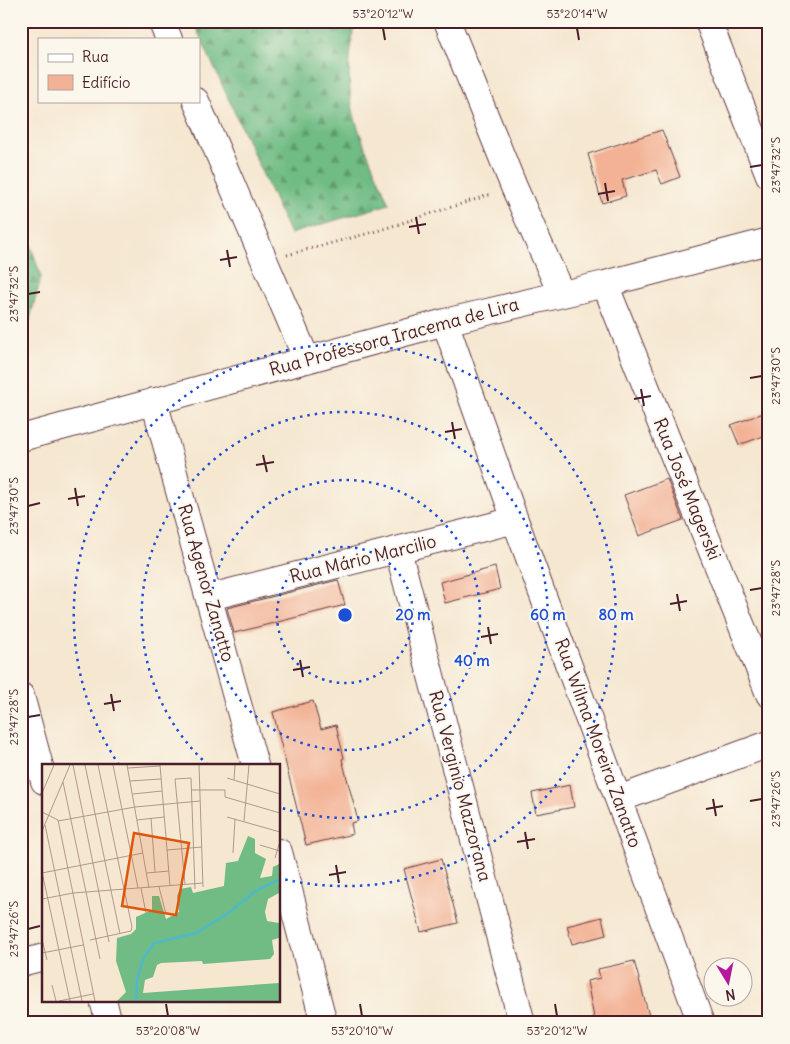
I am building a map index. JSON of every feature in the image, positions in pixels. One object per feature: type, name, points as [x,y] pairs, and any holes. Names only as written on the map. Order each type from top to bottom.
[{"type":"street","points":[[161,21],[168,38]]},
{"type":"street","points":[[447,21],[514,188],[561,293]]},
{"type":"street","points":[[708,21],[769,175]]},
{"type":"street","points":[[196,102],[307,360]]},
{"type":"street","name":"Rua Professora Iracema de Lira","points":[[21,438],[445,322],[604,284],[769,241]]},
{"type":"street","name":"Rua José Magerski","points":[[604,284],[769,694]]},
{"type":"street","name":"Rua Wilma Moreira Zanatto","points":[[445,322],[515,520],[701,1023]]},
{"type":"street","name":"Rua Agenor Zanatto","points":[[154,401],[210,597],[255,764]]},
{"type":"street","name":"Rua Mário Marcilio","points":[[210,597],[515,520]]},
{"type":"street","name":"Rua Verginio Mazzorana","points":[[398,550],[522,1023]]},
{"type":"street","points":[[21,696],[42,774]]},
{"type":"street","points":[[619,799],[769,744]]},
{"type":"street","points":[[280,861],[284,896],[324,1023]]},
{"type":"street","points":[[21,963],[42,958]]},
{"type":"street","points":[[104,1002],[109,1023]]},
{"type":"path","points":[[265,262],[377,231],[514,188]]},
{"type":"green space","points":[[193,21],[355,21],[350,66],[351,99],[360,133],[389,204],[290,234]]},
{"type":"green space","points":[[21,215],[41,277],[21,354]]},
{"type":"building","points":[[662,130],[680,177],[662,184],[656,170],[622,180],[626,196],[602,203],[588,154]]},
{"type":"building","points":[[769,411],[769,434],[739,445],[731,425]]},
{"type":"building","points":[[667,479],[683,520],[639,536],[624,495]]},
{"type":"building","points":[[495,567],[500,589],[445,603],[440,582]]},
{"type":"building","points":[[338,580],[345,605],[234,633],[227,608]]},
{"type":"building","points":[[313,701],[321,729],[336,725],[344,758],[342,759],[358,821],[351,823],[353,834],[306,845],[273,712]]},
{"type":"building","points":[[570,785],[574,807],[536,814],[532,793]]},
{"type":"building","points":[[441,859],[458,923],[421,932],[404,869]]},
{"type":"building","points":[[602,917],[606,935],[572,944],[567,926]]},
{"type":"building","points":[[634,961],[651,1023],[595,1023],[587,981],[600,978],[598,969]]}]
